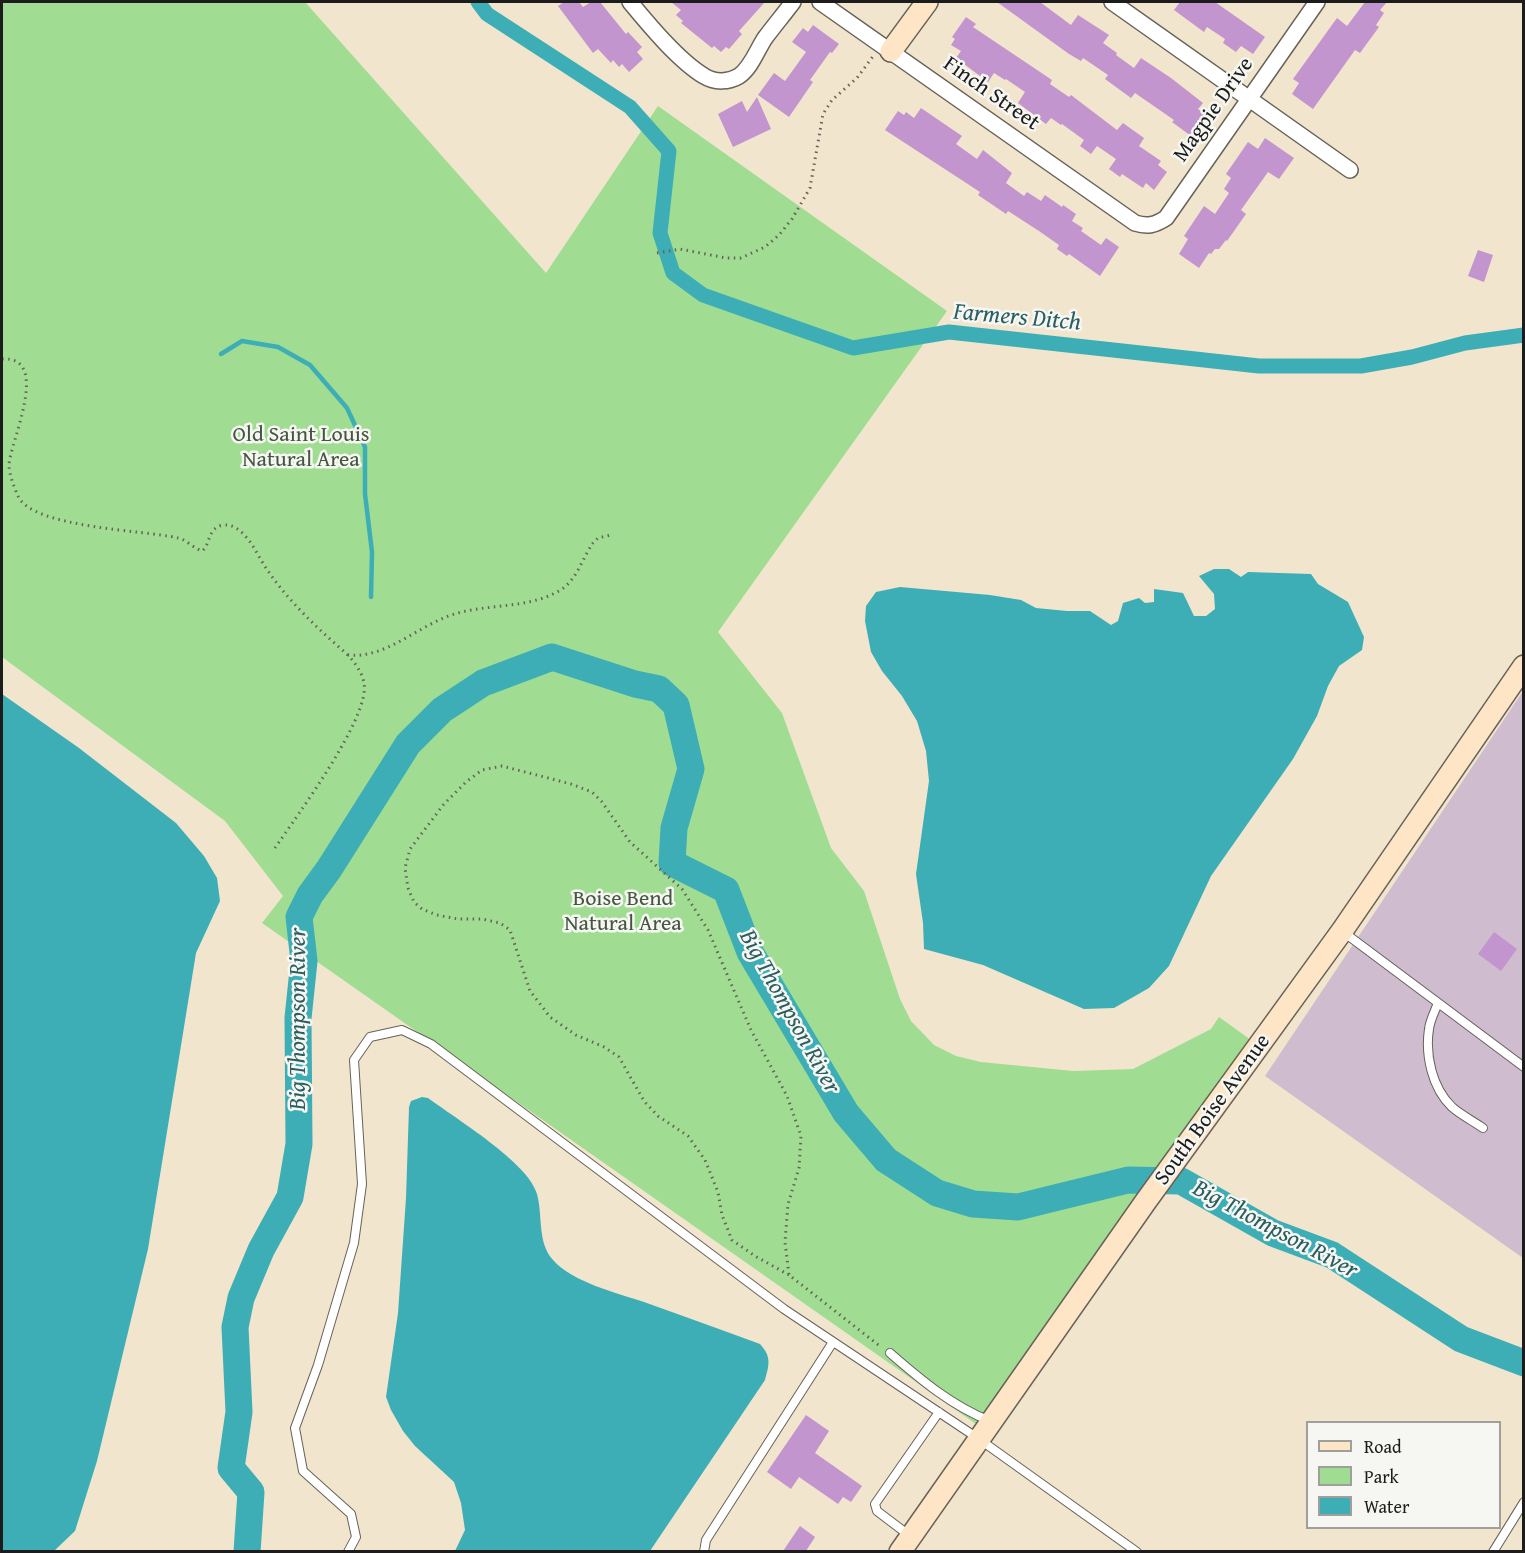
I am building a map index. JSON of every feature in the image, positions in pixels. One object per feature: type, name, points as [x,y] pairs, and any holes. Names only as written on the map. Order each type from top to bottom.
[{"type":"main road","points":[[886,48],[927,2]]},
{"type":"main road","name":"South Boise Avenue","points":[[906,1544],[1146,1201],[1342,931],[1524,666]]},
{"type":"street","points":[[630,2],[650,26],[705,77],[722,81],[730,80],[747,68],[793,2]]},
{"type":"street","name":"Finch Street","points":[[820,2],[1136,223]]},
{"type":"street","points":[[1112,2],[1350,170]]},
{"type":"street","name":"Magpie Drive","points":[[1136,223],[1149,226],[1166,218],[1317,2]]},
{"type":"lane","points":[[1342,931],[1524,1067]]},
{"type":"lane","points":[[1438,1003],[1429,1026],[1428,1046],[1431,1069],[1438,1090],[1453,1107],[1483,1128]]},
{"type":"lane","points":[[348,1551],[356,1537],[351,1514],[303,1471],[295,1428],[318,1365],[354,1243],[362,1184],[354,1060],[370,1037],[402,1030],[431,1044],[784,1309],[979,1439],[1137,1551]]},
{"type":"lane","points":[[704,1551],[706,1540],[833,1342]]},
{"type":"lane","points":[[890,1353],[966,1412],[992,1422]]},
{"type":"lane","points":[[906,1544],[877,1511],[875,1504],[939,1412]]},
{"type":"lane","points":[[1492,1551],[1524,1502]]},
{"type":"path","points":[[657,253],[680,249],[726,258],[741,258],[765,248],[792,219],[810,188],[823,114],[832,100],[886,48]]},
{"type":"path","points":[[2,359],[11,358],[17,362],[25,378],[25,403],[9,465],[21,502],[46,515],[74,523],[180,538],[202,551],[208,537],[216,528],[225,525],[235,526],[246,537],[265,568],[313,625],[348,655],[357,666],[364,682],[364,696],[341,751],[275,848]]},
{"type":"path","points":[[348,655],[361,656],[378,650],[446,617],[473,608],[519,603],[549,596],[565,587],[598,538],[611,535]]},
{"type":"path","points":[[789,1275],[785,1242],[788,1204],[799,1168],[801,1136],[787,1096],[751,1030],[708,930],[682,889],[630,842],[602,802],[592,792],[571,784],[502,766],[483,770],[466,782],[444,804],[410,849],[405,868],[408,888],[414,902],[422,909],[437,915],[458,919],[482,919],[500,923],[510,930],[530,991],[550,1017],[576,1035],[604,1047],[619,1057],[644,1101],[658,1116],[688,1136],[705,1160],[718,1192],[722,1215],[732,1240],[789,1275],[890,1353]]},
{"type":"shaded area","points":[[1523,691],[1523,1258],[1265,1076]]},
{"type":"green space","name":"Old Saint Louis Natural Area","points":[[2,2],[305,2],[546,273],[658,106],[947,311],[718,632],[782,713],[831,848],[864,891],[900,999],[911,1021],[934,1045],[956,1056],[981,1062],[1073,1071],[1133,1069],[1211,1029],[1219,1017],[1251,1040],[976,1424],[262,923],[283,896],[225,821],[2,657]]},
{"type":"water","points":[[1214,569],[1229,569],[1241,577],[1248,572],[1311,574],[1318,584],[1348,602],[1364,637],[1362,650],[1339,666],[1328,686],[1317,716],[1293,759],[1211,876],[1169,966],[1149,988],[1114,1008],[1084,1009],[983,965],[924,949],[916,874],[929,781],[926,751],[917,721],[871,652],[865,621],[866,606],[876,592],[900,587],[990,595],[1021,600],[1036,608],[1090,611],[1111,625],[1118,621],[1123,603],[1139,598],[1145,603],[1154,602],[1154,589],[1183,593],[1194,616],[1206,616],[1215,609],[1214,594],[1199,576]]},
{"type":"water","points":[[2,694],[79,748],[176,823],[204,856],[217,878],[220,901],[196,953],[148,1249],[97,1461],[75,1531],[54,1551],[2,1551]]},
{"type":"water","points":[[422,1097],[428,1098],[490,1142],[506,1155],[531,1182],[539,1202],[542,1237],[548,1253],[561,1268],[596,1286],[760,1344],[766,1353],[768,1365],[765,1380],[650,1551],[455,1551],[465,1530],[461,1503],[454,1482],[415,1446],[403,1431],[386,1397],[398,1313],[406,1198],[409,1107],[411,1101]]},
{"type":"building","points":[[564,2],[579,2],[583,7],[591,2],[600,2],[626,34],[628,32],[642,47],[637,52],[643,59],[629,72],[622,64],[619,67],[613,60],[611,63],[598,49],[593,53],[558,6]]},
{"type":"building","points":[[671,2],[765,2],[739,31],[742,34],[729,49],[726,47],[721,52],[714,46],[712,48],[681,23],[683,21],[676,15],[681,10]]},
{"type":"building","points":[[997,2],[1040,2],[1071,25],[1078,15],[1109,35],[1103,43],[1117,53],[1116,55],[1134,68],[1141,58],[1171,78],[1203,103],[1198,109],[1206,115],[1191,136],[1172,122],[1174,120],[1135,93],[1131,98],[1105,79],[1108,75],[1083,58],[1081,61],[1069,54]]},
{"type":"building","points":[[1180,2],[1215,2],[1265,37],[1253,54],[1241,46],[1236,52],[1223,43],[1225,39],[1207,27],[1204,32],[1174,10]]},
{"type":"building","points":[[1365,2],[1387,2],[1380,10],[1384,13],[1376,25],[1379,27],[1360,53],[1355,50],[1313,109],[1292,94],[1299,83],[1293,79],[1337,18],[1347,26]]},
{"type":"building","points":[[966,17],[976,24],[973,27],[1052,80],[1050,84],[1069,97],[1071,95],[1117,130],[1123,123],[1144,138],[1139,146],[1161,161],[1158,165],[1167,172],[1154,190],[1146,183],[1143,188],[1122,174],[1120,177],[1109,169],[1116,159],[1097,146],[1091,154],[1080,146],[1084,140],[1062,124],[1051,118],[1046,124],[1018,103],[1025,92],[1006,79],[994,73],[988,82],[956,58],[961,51],[951,45],[955,39],[952,37]]},
{"type":"building","points":[[813,25],[839,44],[832,53],[830,52],[810,80],[813,82],[789,117],[758,95],[774,73],[785,81],[806,52],[792,42],[803,28],[808,32]]},
{"type":"building","points":[[757,97],[771,129],[733,147],[718,114],[742,101],[747,112]]},
{"type":"building","points":[[921,108],[962,136],[956,144],[977,159],[983,150],[1012,173],[1006,183],[1024,196],[1027,192],[1041,201],[1045,195],[1076,214],[1072,221],[1083,228],[1081,231],[1101,245],[1106,238],[1119,247],[1100,276],[1069,254],[1067,256],[1057,249],[1059,245],[1039,231],[1008,211],[1006,214],[978,195],[980,192],[885,130],[898,111],[904,115],[906,112],[914,118]]},
{"type":"building","points":[[1265,138],[1294,158],[1279,179],[1268,172],[1241,210],[1246,214],[1227,241],[1219,249],[1209,253],[1199,268],[1179,254],[1188,239],[1184,236],[1204,206],[1215,214],[1229,193],[1224,189],[1231,178],[1226,174],[1248,142],[1258,149]]},
{"type":"building","points":[[1478,250],[1493,255],[1484,282],[1468,276]]},
{"type":"building","points":[[1494,932],[1517,949],[1501,971],[1478,954]]},
{"type":"building","points":[[806,1415],[829,1431],[815,1453],[862,1486],[851,1502],[843,1497],[838,1504],[799,1477],[791,1489],[767,1472]]},
{"type":"building","points":[[800,1526],[815,1537],[806,1551],[783,1551]]},
{"type":"waterway","name":"Farmers Ditch","points":[[478,2],[487,14],[630,107],[669,151],[660,233],[673,273],[703,295],[853,348],[949,332],[1259,366],[1361,366],[1412,357],[1465,343],[1524,335]]},
{"type":"waterway","points":[[221,354],[242,341],[278,347],[310,365],[347,408],[365,447],[365,494],[372,552],[371,597]]},
{"type":"waterway","name":"Big Thompson River","points":[[247,1552],[251,1492],[231,1468],[239,1412],[235,1327],[241,1298],[261,1250],[290,1197],[299,1144],[298,1018],[304,961],[299,917],[310,895],[408,744],[442,710],[483,683],[552,657],[635,684],[659,689],[676,705],[691,769],[674,828],[672,863],[726,890],[750,952],[846,1113],[886,1160],[937,1193],[973,1204],[1018,1207],[1128,1180],[1181,1181],[1273,1233],[1332,1255],[1461,1339],[1524,1363]]},
{"type":"park label","name":"Boise Bend Natural Area","points":[[623,912]]}]
